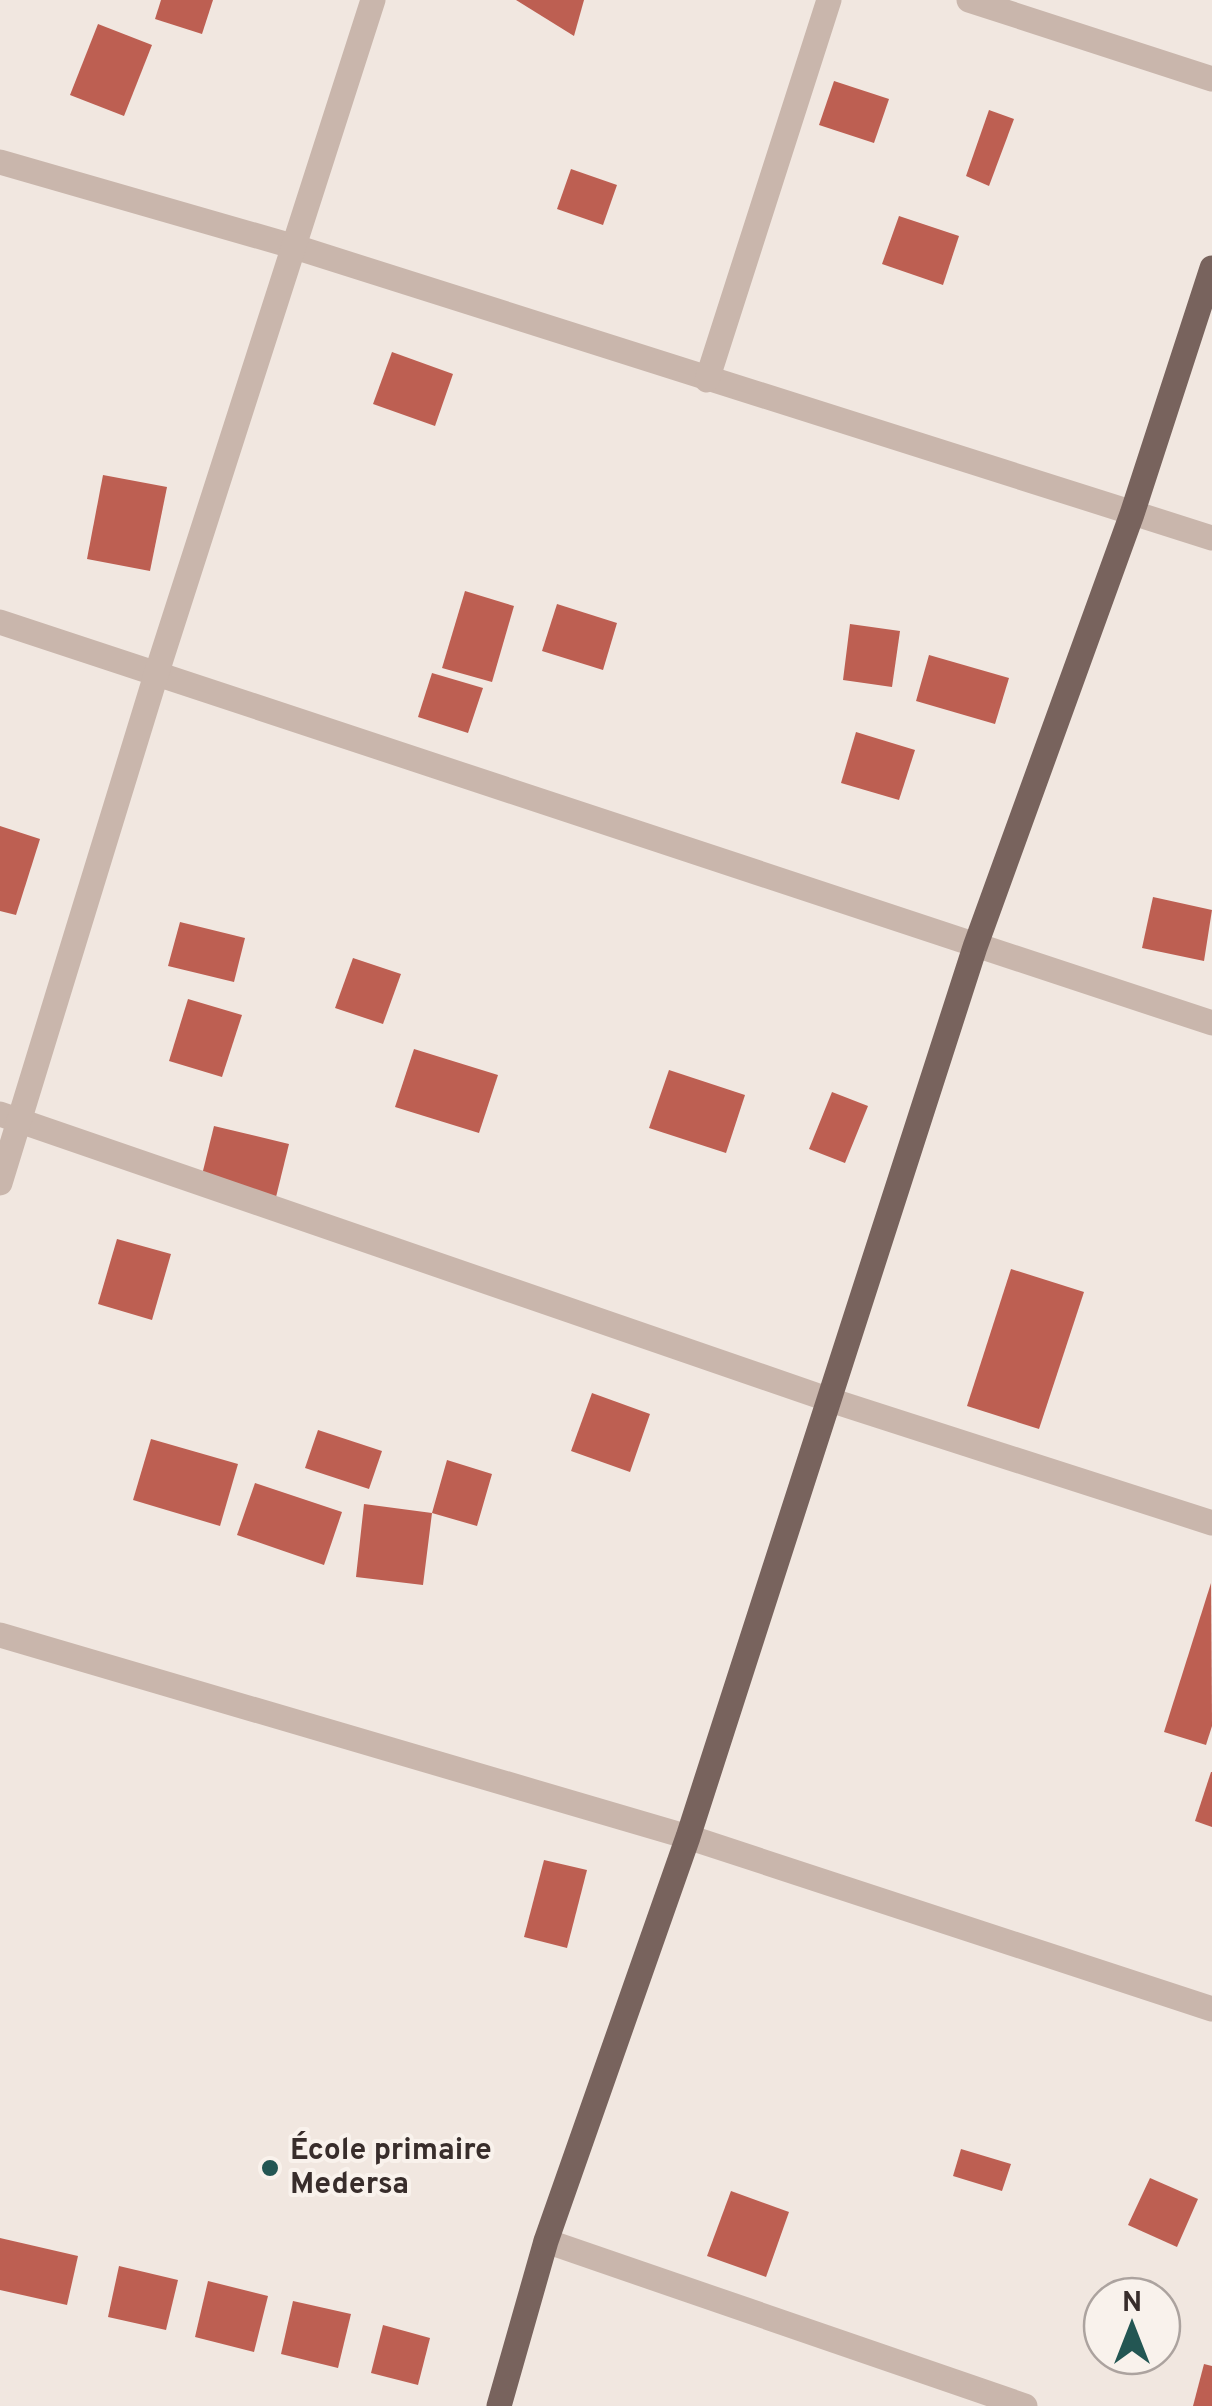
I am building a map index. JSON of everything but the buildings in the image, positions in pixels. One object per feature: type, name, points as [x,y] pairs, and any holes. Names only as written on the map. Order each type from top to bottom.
[{"type":"main road","points":[[499,2406],[546,2241],[688,1837],[975,947],[1132,514],[1212,268]]},
{"type":"street","points":[[0,1183],[10,1117],[373,0]]},
{"type":"street","points":[[708,380],[829,0]]},
{"type":"street","points":[[969,0],[1212,79]]},
{"type":"street","points":[[0,162],[292,246],[1212,538]]},
{"type":"street","points":[[0,622],[1212,1023]]},
{"type":"street","points":[[10,1117],[830,1400],[1212,1523]]},
{"type":"street","points":[[0,1635],[688,1837],[1212,2010]]},
{"type":"street","points":[[546,2241],[1025,2406]]},
{"type":"place","name":"École primaire Medersa","points":[[270,2168]]}]
